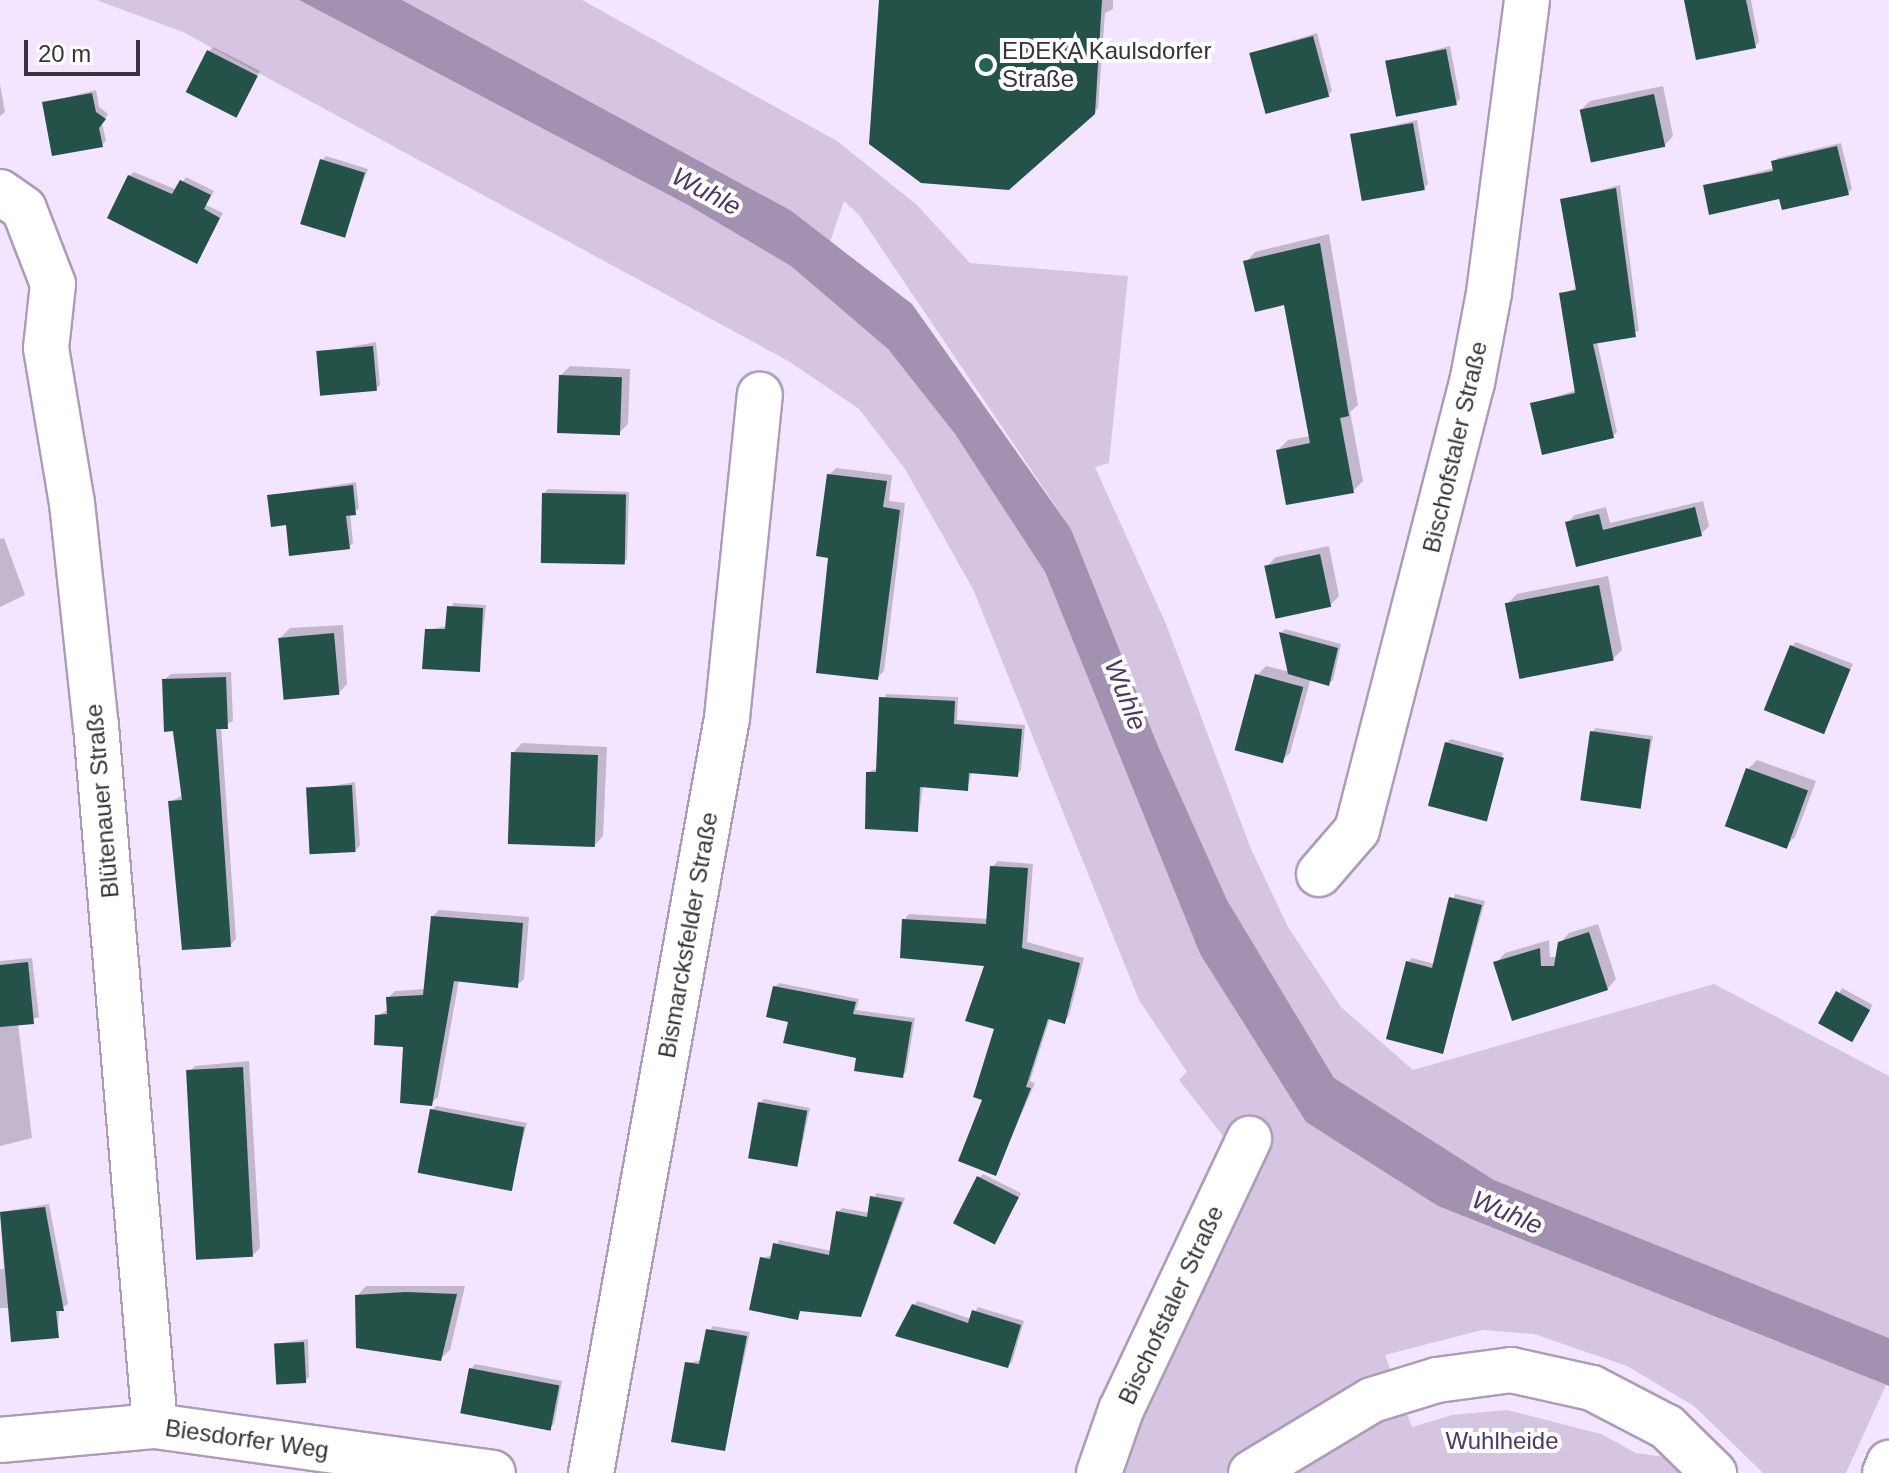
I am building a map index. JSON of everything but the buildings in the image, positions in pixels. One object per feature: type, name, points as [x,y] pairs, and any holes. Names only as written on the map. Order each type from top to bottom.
[{"type":"street","name":"Bischofstaler Straße","points":[[1319,874],[1357,830],[1472,383],[1489,293],[1527,0]]},
{"type":"street","name":"Blütenauer Straße","points":[[2,192],[24,209],[53,284],[46,348],[72,503],[96,726],[155,1426]]},
{"type":"street","name":"Bismarcksfelder Straße","points":[[591,1473],[727,718],[760,395]]},
{"type":"street","name":"Bischofstaler Straße","points":[[1099,1473],[1121,1410],[1249,1139]]},
{"type":"street","points":[[1251,1473],[1372,1400],[1437,1380],[1511,1370],[1592,1388],[1667,1427],[1714,1473]]},
{"type":"street","name":"Biesdorfer Weg","points":[[0,1440],[155,1426],[446,1470],[493,1473]]},
{"type":"street","points":[[1885,1473],[1889,1463]]},
{"type":"green space","name":"Wuhlheide","points":[[96,0],[299,0],[688,205],[791,265],[790,210],[402,0],[582,0],[837,141],[917,205],[970,263],[1128,276],[1109,463],[1095,467],[1166,624],[1251,849],[1288,927],[1341,1007],[1413,1070],[1714,984],[1889,1076],[1889,1338],[1494,1180],[1334,1078],[1227,900],[1158,746],[1071,529],[859,215],[844,201],[815,286],[888,349],[955,434],[1045,572],[1200,954],[1306,1122],[1438,1206],[1886,1385],[1846,1473],[1763,1473],[1694,1406],[1627,1366],[1534,1334],[1482,1330],[1385,1355],[1412,1427],[1452,1415],[1507,1410],[1601,1434],[1636,1453],[1665,1457],[1681,1473],[1108,1473],[1223,1136],[1179,1080],[1187,1072],[1139,1000],[973,589],[905,469],[859,409],[790,362],[183,32]]},
{"type":"water","name":"Wuhle","points":[[299,0],[402,0],[790,210],[912,304],[1071,529],[1158,746],[1227,900],[1334,1078],[1494,1180],[1889,1338],[1889,1386],[1438,1206],[1306,1122],[1200,954],[1045,572],[955,434],[888,349],[791,266],[688,205]]},
{"type":"place","name":"EDEKA Kaulsdorfer Straße","points":[[986,65]]}]
